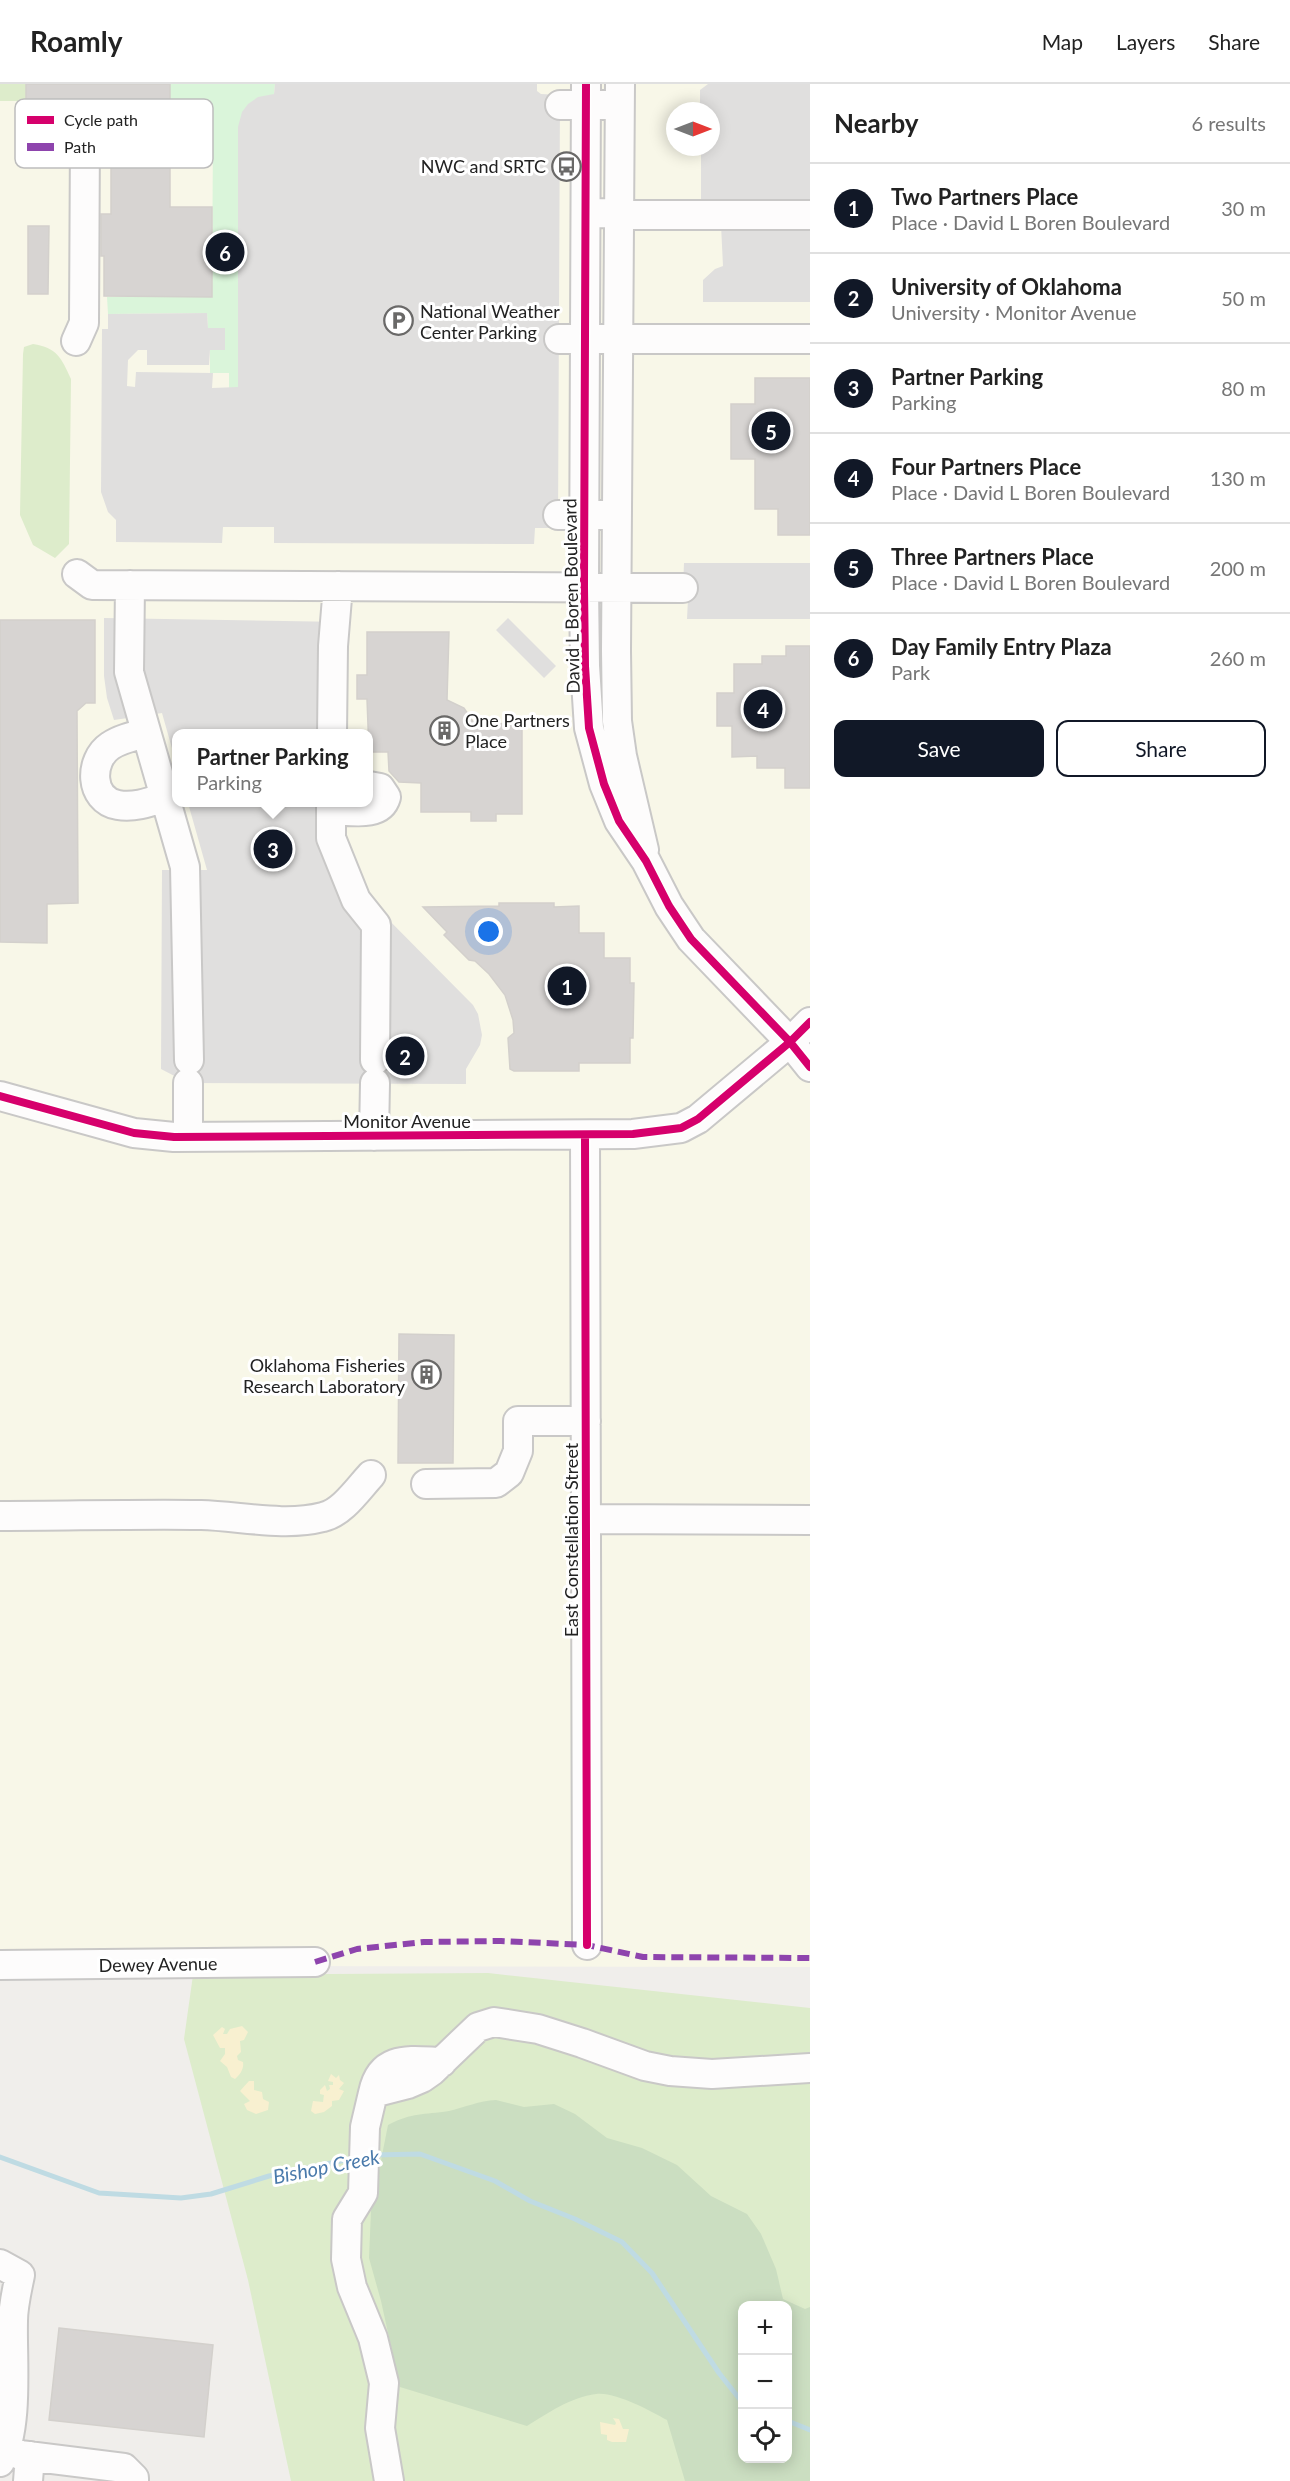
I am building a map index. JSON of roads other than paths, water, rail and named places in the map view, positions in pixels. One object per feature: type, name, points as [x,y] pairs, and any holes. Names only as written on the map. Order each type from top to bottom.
[{"type":"street","points":[[578,98],[620,95]]},
{"type":"street","name":"David L Boren Boulevard","points":[[620,95],[616,695],[622,756],[637,813],[646,861]]},
{"type":"street","name":"David L Boren Boulevard","points":[[578,98],[585,213],[572,339],[571,515],[584,587],[590,728],[604,784],[619,821],[646,861],[669,906],[691,939],[790,1042]]},
{"type":"street","points":[[76,341],[84,323],[84,168]]},
{"type":"street","points":[[585,213],[810,215]]},
{"type":"street","points":[[572,339],[810,339]]},
{"type":"street","points":[[571,515],[617,515]]},
{"type":"street","points":[[77,574],[92,585],[683,588]]},
{"type":"street","points":[[130,585],[129,672],[185,867],[188,1137]]},
{"type":"street","points":[[332,729],[333,646],[338,586]]},
{"type":"street","points":[[587,695],[616,695]]},
{"type":"street","points":[[146,734],[112,744],[104,751],[97,760],[96,783],[99,792],[115,805],[133,806],[165,797]]},
{"type":"street","points":[[340,807],[376,811],[384,805],[386,797],[380,788],[373,787]]},
{"type":"street","points":[[331,807],[331,838],[356,900],[376,925],[374,1137]]},
{"type":"street","name":"Monitor Avenue","points":[[0,1096],[134,1133],[188,1137],[633,1134],[681,1128],[698,1119],[724,1100],[810,1022]]},
{"type":"street","points":[[790,1042],[810,1066]]},
{"type":"street","name":"East Constellation Street","points":[[585,1136],[587,1945]]},
{"type":"street","points":[[426,1484],[496,1483],[509,1473],[515,1460],[518,1451],[518,1421],[586,1421]]},
{"type":"street","points":[[0,1516],[201,1515],[305,1520],[326,1517],[335,1511],[371,1475]]},
{"type":"street","points":[[586,1519],[810,1520]]},
{"type":"street","name":"Dewey Avenue","points":[[0,1965],[315,1962]]},
{"type":"street","points":[[389,2481],[380,2428],[384,2384],[373,2338],[352,2287],[346,2259],[347,2219],[363,2193],[365,2127],[373,2093],[408,2084],[432,2071],[478,2027],[494,2022],[538,2029],[645,2066],[670,2071],[712,2074],[810,2068]]},
{"type":"street","points":[[0,2264],[20,2275],[13,2320],[7,2329],[16,2462],[83,2472],[124,2468],[134,2478],[134,2481]]},
{"type":"waterway","name":"Bishop Creek","points":[[373,2155],[420,2154],[495,2181],[530,2201],[575,2219],[622,2242],[652,2273],[719,2373],[738,2397]]},
{"type":"waterway","name":"Bishop Creek","points":[[0,2157],[99,2193],[181,2198],[211,2194],[269,2176],[355,2158]]},
{"type":"waterway","name":"Bishop Creek","points":[[792,2423],[810,2430]]},
{"type":"place","name":"NWC and SRTC","points":[[567,166]]},
{"type":"place","name":"Day Family Entry Plaza","points":[[225,252]]},
{"type":"place","name":"National Weather Center Parking","points":[[399,321]]},
{"type":"place","name":"Three Partners Place","points":[[771,431]]},
{"type":"place","name":"Four Partners Place","points":[[763,709]]},
{"type":"place","name":"One Partners Place","points":[[444,730]]},
{"type":"place","name":"Partner Parking","points":[[273,849]]},
{"type":"place","name":"Two Partners Place","points":[[567,986]]},
{"type":"place","name":"University of Oklahoma","points":[[405,1056]]},
{"type":"place","name":"Oklahoma Fisheries Research Laboratory","points":[[426,1375]]}]
